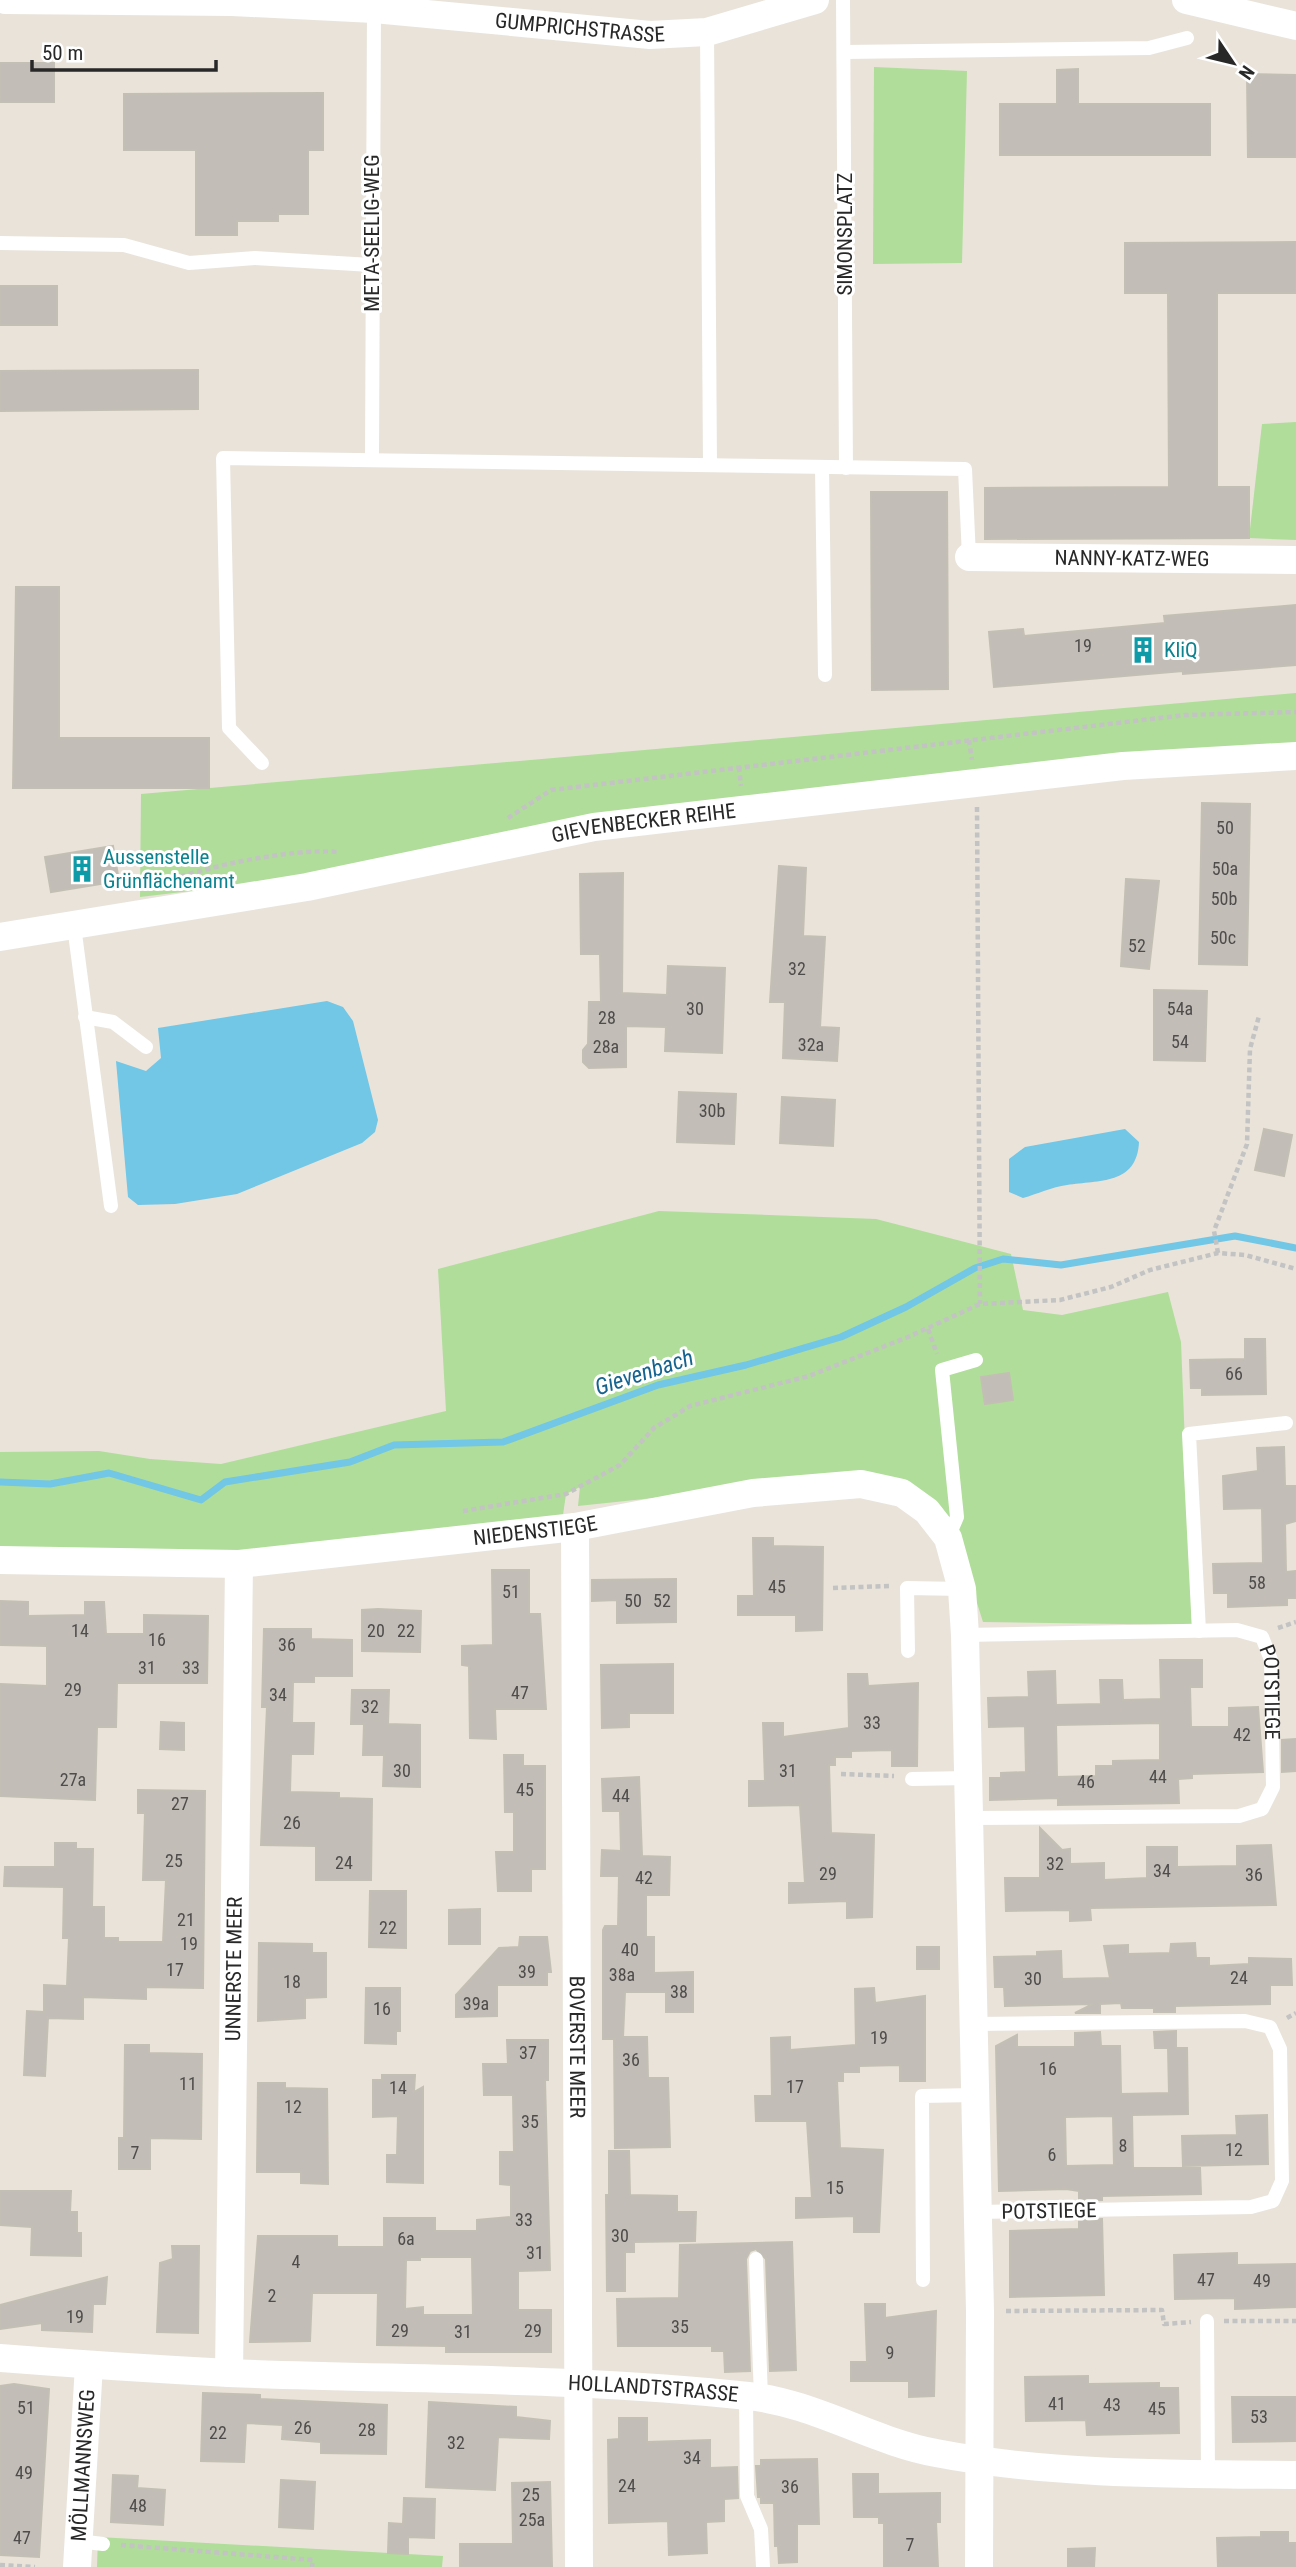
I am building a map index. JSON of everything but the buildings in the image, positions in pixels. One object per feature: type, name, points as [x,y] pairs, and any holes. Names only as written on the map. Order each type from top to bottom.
[{"type":"street","name":"GUMPRICHSTRASSE","points":[[5,0],[232,1],[374,9],[650,35],[707,32],[815,0]]},
{"type":"street","points":[[1186,0],[1296,26]]},
{"type":"street","name":"NANNY-KATZ-WEG","points":[[969,557],[1296,560]]},
{"type":"street","name":"GIEVENBECKER REIHE","points":[[0,937],[384,873],[594,827],[1123,766],[1296,755]]},
{"type":"street","name":"NIEDENSTIEGE","points":[[0,1560],[239,1564],[575,1527],[753,1493],[860,1485],[902,1493],[927,1511],[948,1538],[962,1589],[965,1635]]},
{"type":"street","name":"BOVERSTE MEER","points":[[575,1527],[579,2567]]},
{"type":"street","name":"UNNERSTE MEER","points":[[229,2373],[239,1564]]},
{"type":"street","name":"POTSTIEGE","points":[[965,1635],[981,2311],[982,2460],[979,2567]]},
{"type":"street","name":"HOLLANDTSTRASSE","points":[[0,2358],[229,2373],[577,2383],[754,2397],[829,2415],[932,2452],[982,2460],[1208,2474],[1296,2475]]},
{"type":"street","name":"MÖLLMANNSWEG","points":[[86,2551],[89,2365]]},
{"type":"lane","name":"SIMONSPLATZ","points":[[843,0],[846,468]]},
{"type":"lane","name":"META-SEELIG-WEG","points":[[372,458],[374,9]]},
{"type":"lane","points":[[707,32],[710,466]]},
{"type":"lane","points":[[845,52],[1149,48],[1187,38]]},
{"type":"lane","points":[[0,243],[124,245],[189,263],[255,258],[371,265]]},
{"type":"lane","points":[[262,763],[229,727],[223,458],[372,458],[965,469],[969,557]]},
{"type":"lane","points":[[822,468],[825,675]]},
{"type":"lane","points":[[74,926],[111,1206]]},
{"type":"lane","points":[[85,1017],[113,1022],[146,1047]]},
{"type":"lane","points":[[948,1538],[957,1517],[942,1370],[976,1360]]},
{"type":"lane","points":[[1199,1631],[1189,1434],[1286,1423]]},
{"type":"lane","points":[[908,1651],[907,1588],[962,1589]]},
{"type":"lane","name":"POTSTIEGE","points":[[965,1635],[1237,1630],[1262,1637],[1270,1660],[1273,1787],[1262,1809],[1239,1816],[969,1818]]},
{"type":"lane","points":[[912,1779],[968,1778]]},
{"type":"lane","name":"POTSTIEGE","points":[[974,2024],[1245,2021],[1270,2027],[1280,2049],[1282,2181],[1273,2201],[1251,2207],[978,2212]]},
{"type":"lane","points":[[923,2280],[922,2096],[975,2095]]},
{"type":"lane","points":[[756,2259],[754,2397],[747,2496],[761,2529],[763,2567]]},
{"type":"lane","points":[[1207,2321],[1208,2474]]},
{"type":"path","points":[[969,740],[976,785],[980,1304]]},
{"type":"path","points":[[1217,1251],[1214,1231],[1247,1144],[1250,1049],[1259,1016]]},
{"type":"path","points":[[458,1511],[566,1494],[620,1465],[654,1428],[690,1406],[809,1376],[928,1329],[980,1304],[1060,1300],[1111,1287],[1150,1270],[1217,1251],[1245,1255],[1296,1269]]},
{"type":"path","points":[[928,1329],[942,1370]]},
{"type":"path","points":[[832,1588],[907,1588]]},
{"type":"path","points":[[841,1774],[912,1779]]},
{"type":"path","points":[[981,2311],[1162,2310],[1164,2324],[1296,2321]]},
{"type":"path","points":[[86,2551],[313,2560],[312,2567]]},
{"type":"path","points":[[0,2565],[34,2567]]},
{"type":"green space","points":[[874,67],[967,71],[962,263],[873,264]]},
{"type":"green space","points":[[1296,422],[1296,540],[1249,538],[1262,424]]},
{"type":"green space","points":[[1296,693],[1296,749],[369,870],[140,897],[141,794]]},
{"type":"green space","points":[[659,1211],[876,1219],[1011,1254],[1023,1310],[1062,1315],[1168,1292],[1181,1342],[1192,1625],[983,1622],[956,1536],[906,1487],[691,1494],[578,1506],[580,1487],[566,1494],[563,1515],[270,1552],[0,1550],[0,1452],[99,1451],[150,1459],[221,1464],[446,1411],[438,1269]]},
{"type":"green space","points":[[98,2537],[443,2556],[442,2567],[97,2567]]},
{"type":"water","points":[[327,1001],[343,1007],[353,1021],[378,1120],[375,1132],[362,1143],[237,1194],[175,1204],[138,1205],[128,1197],[116,1061],[146,1071],[161,1058],[158,1028]]},
{"type":"water","points":[[1125,1129],[1139,1142],[1137,1156],[1124,1173],[1103,1181],[1056,1187],[1023,1198],[1009,1192],[1009,1159],[1025,1147]]},
{"type":"waterway","name":"Gievenbach","points":[[0,1482],[50,1484],[109,1473],[201,1500],[225,1482],[350,1462],[394,1445],[503,1442],[658,1385],[746,1365],[841,1337],[906,1307],[975,1268],[1003,1259],[1061,1265],[1235,1236],[1296,1248]]},
{"type":"place","name":"KliQ","points":[[1143,650]]},
{"type":"place","name":"Aussenstelle Grünflächenamt","points":[[82,869]]}]
